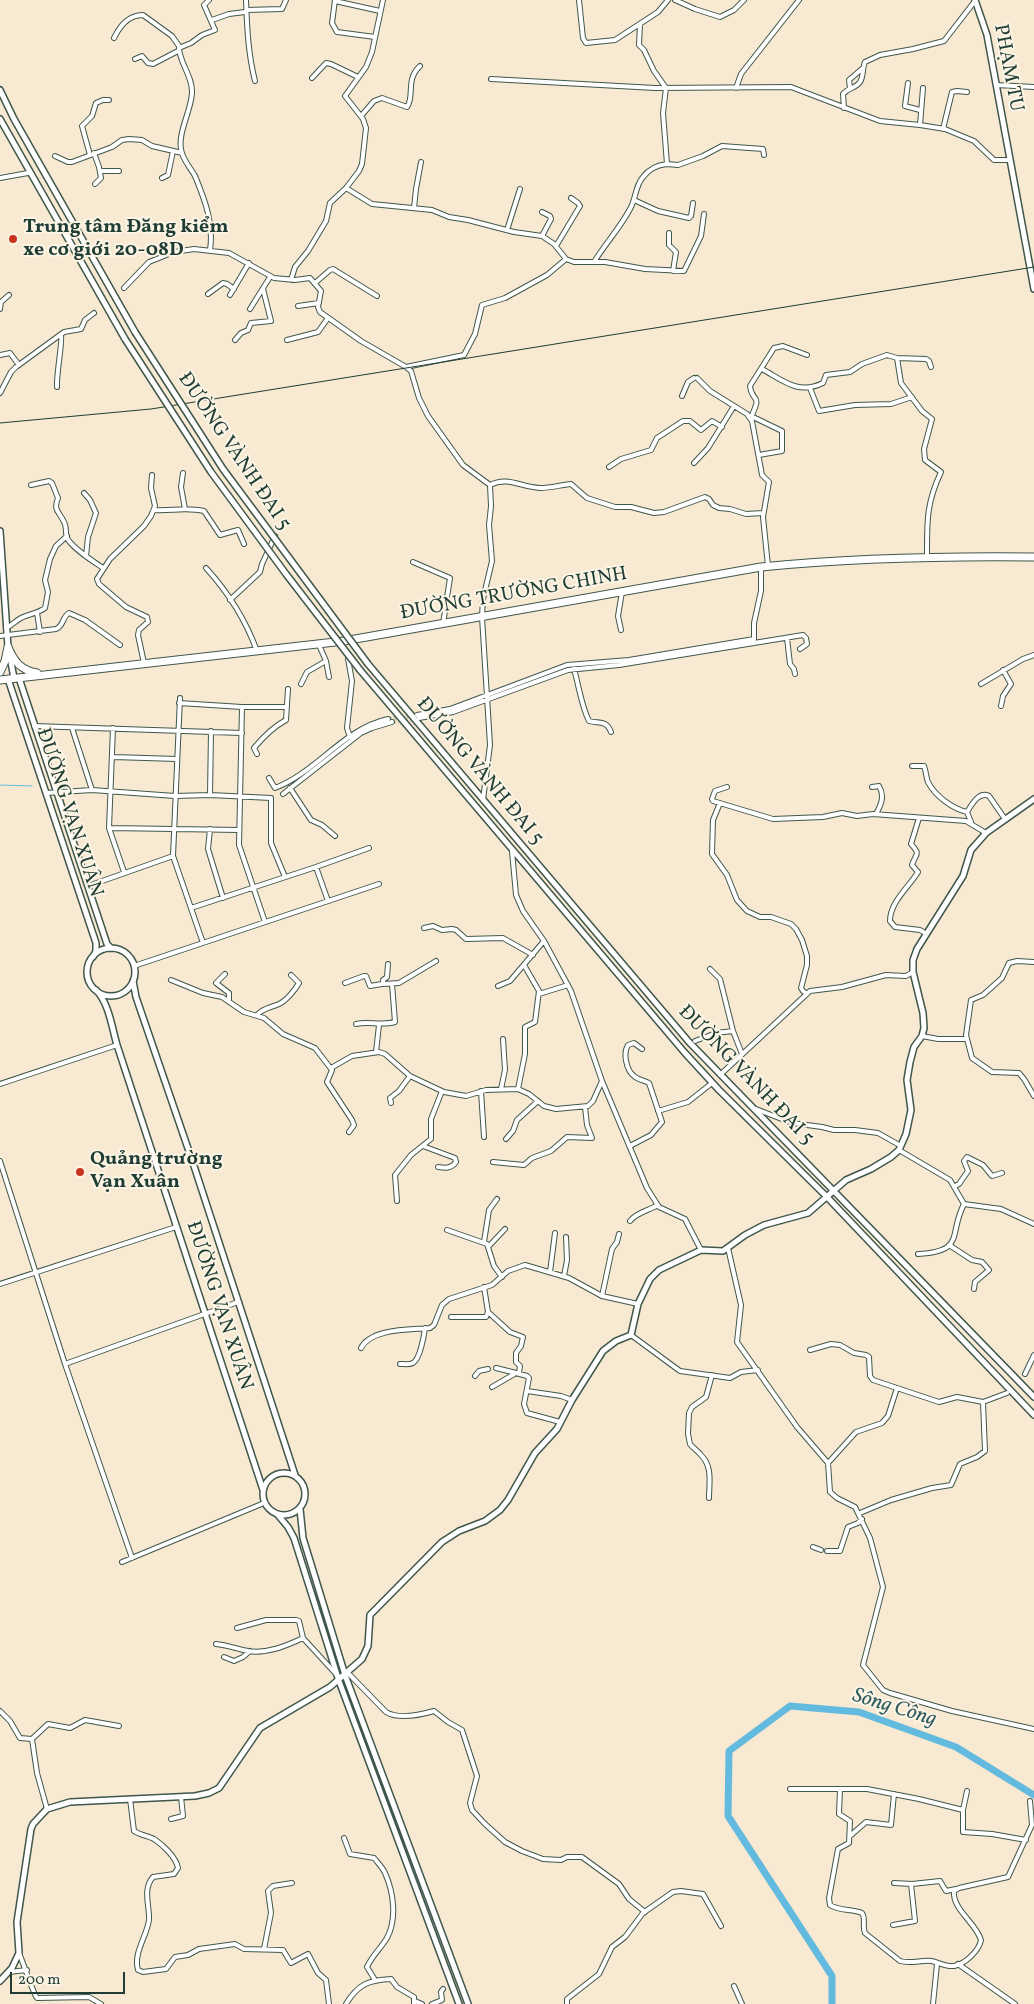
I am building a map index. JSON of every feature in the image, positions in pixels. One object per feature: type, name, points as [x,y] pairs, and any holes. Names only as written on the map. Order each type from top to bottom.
[{"type":"highway","name":"ĐƯỜNG TRƯỜNG CHINH","points":[[10,679],[319,645],[764,567],[827,561],[926,557],[1034,557]]},
{"type":"highway","points":[[0,672],[6,661],[8,647]]},
{"type":"highway","points":[[8,647],[12,658],[19,666],[27,671],[45,675]]},
{"type":"street","points":[[134,59],[142,56],[148,63],[152,64],[202,35],[214,32],[215,28],[204,5],[209,0]]},
{"type":"street","points":[[246,0],[249,57],[254,80]]},
{"type":"street","points":[[212,20],[246,11],[282,9],[286,0]]},
{"type":"street","points":[[291,280],[295,267],[308,251],[326,221],[330,203],[346,188],[359,170],[363,159],[366,128],[361,116],[345,96],[366,67],[383,0]]},
{"type":"street","points":[[579,0],[583,38],[586,43],[610,42],[658,12],[668,0]]},
{"type":"street","points":[[675,0],[720,17],[734,10],[744,0]]},
{"type":"street","points":[[736,88],[742,74],[799,0]]},
{"type":"street","points":[[375,37],[337,32],[332,22],[335,1],[380,11]]},
{"type":"street","points":[[844,108],[843,94],[862,80],[865,62],[880,55],[944,41],[975,1]]},
{"type":"street","name":"PHẠM TU","points":[[975,1],[986,31],[1009,160],[1032,270],[1034,289]]},
{"type":"street","points":[[114,38],[126,21],[134,16],[143,15],[172,36],[179,49],[187,70],[192,92],[180,148],[194,174],[206,207],[212,230],[210,250]]},
{"type":"street","points":[[640,24],[639,45],[644,50],[666,88],[663,113],[667,164]]},
{"type":"street","points":[[312,78],[326,63],[358,76]]},
{"type":"street","points":[[361,116],[374,101],[382,98],[407,107],[410,101],[412,77],[420,66]]},
{"type":"street","points":[[850,88],[849,80],[863,68]]},
{"type":"street","points":[[491,79],[666,88],[793,88],[880,121],[943,129],[974,141],[994,160],[1009,160]]},
{"type":"street","points":[[908,83],[905,106],[920,110]]},
{"type":"street","points":[[996,85],[1034,87]]},
{"type":"street","points":[[920,125],[923,88]]},
{"type":"street","name":"ĐƯỜNG VÀNH ĐAI 5","points":[[0,90],[14,119],[135,332],[222,469],[368,664],[689,1042],[750,1106],[835,1190],[1034,1397]]},
{"type":"street","points":[[943,129],[952,92],[967,92]]},
{"type":"street","points":[[95,184],[101,178],[100,172],[82,126],[92,116],[96,103],[109,100]]},
{"type":"street","name":"ĐƯỜNG VÀNH ĐAI 5","points":[[0,119],[126,339],[211,472],[360,670],[682,1050],[712,1083],[827,1197],[1034,1415]]},
{"type":"street","points":[[55,156],[70,163],[112,147],[122,140],[129,139],[142,140],[152,146],[182,153]]},
{"type":"street","points":[[594,262],[630,210],[639,183],[650,170],[660,165],[678,164],[703,156],[722,146],[763,148],[764,155]]},
{"type":"street","points":[[162,178],[168,175],[173,151]]},
{"type":"street","points":[[414,208],[421,162]]},
{"type":"street","points":[[100,172],[119,170]]},
{"type":"street","points":[[0,178],[28,173]]},
{"type":"street","points":[[346,188],[372,204],[432,210],[449,217],[542,236],[556,246],[566,259],[582,263],[594,262],[673,270],[685,270],[701,236],[704,214]]},
{"type":"street","points":[[507,230],[520,189]]},
{"type":"street","points":[[556,246],[580,206],[578,202],[571,198]]},
{"type":"street","points":[[634,200],[658,211],[689,218],[694,203]]},
{"type":"street","points":[[542,212],[550,216],[551,219],[542,236]]},
{"type":"street","points":[[669,233],[669,245],[676,252],[673,270]]},
{"type":"street","points":[[124,288],[149,262],[186,250],[210,250],[229,253],[270,277],[291,280],[310,278],[321,291],[319,310],[361,341],[406,366],[411,371],[419,398],[428,416],[464,465],[490,486],[491,506],[489,524],[492,561],[482,617],[490,751],[483,800]]},
{"type":"street","points":[[406,366],[464,355],[475,334],[482,305],[506,298],[547,275],[566,259]]},
{"type":"street","points":[[230,295],[249,263]]},
{"type":"street","points":[[315,283],[333,269],[377,296]]},
{"type":"street","points":[[250,309],[270,277]]},
{"type":"street","points":[[208,294],[223,283],[234,289]]},
{"type":"street","points":[[235,340],[241,332],[248,330],[251,323],[271,321],[263,288]]},
{"type":"street","points":[[0,309],[1,302],[9,295]]},
{"type":"street","points":[[298,306],[319,303]]},
{"type":"street","points":[[0,393],[11,372],[19,365],[66,331],[81,329],[85,320],[94,313]]},
{"type":"street","points":[[287,340],[318,332],[328,318]]},
{"type":"street","points":[[57,388],[57,366],[62,340],[60,335]]},
{"type":"street","points":[[754,642],[754,618],[761,591],[764,567],[763,513],[769,482],[762,475],[751,416],[758,400],[751,392],[750,386],[774,348],[783,346],[807,356]]},
{"type":"street","points":[[0,356],[10,353],[19,365]]},
{"type":"street","points":[[762,369],[796,388],[810,388],[823,383],[825,376],[850,372],[862,364],[883,356],[926,359],[931,367]]},
{"type":"street","points":[[897,358],[902,383],[922,411],[932,419],[924,449],[925,460],[942,472],[935,484],[927,512],[926,557]]},
{"type":"street","points":[[682,396],[688,382],[696,378],[710,391],[734,406],[782,430],[782,451],[759,455]]},
{"type":"street","points":[[810,388],[820,411],[855,405],[891,404],[912,397]]},
{"type":"street","points":[[694,463],[708,448],[734,406]]},
{"type":"street","points":[[609,467],[621,459],[647,452],[654,446],[657,438],[684,421],[690,421],[701,430],[712,420],[722,426]]},
{"type":"street","points":[[184,473],[181,486],[185,509]]},
{"type":"street","points":[[144,663],[138,635],[148,620],[144,615],[126,607],[99,584],[97,579],[103,568],[144,526],[154,510],[155,506],[151,488],[152,475]]},
{"type":"street","points":[[490,486],[504,480],[540,488],[571,484],[587,498],[615,506],[631,507],[654,513],[664,512],[705,497],[719,508],[733,509],[746,514],[763,513]]},
{"type":"street","points":[[31,485],[49,481],[52,483],[58,498],[55,506],[64,522],[67,536],[86,556],[103,568]]},
{"type":"street","points":[[84,493],[96,513],[88,537],[86,556]]},
{"type":"street","points":[[154,510],[170,511],[185,509],[206,513],[220,535],[228,531],[238,530],[244,544]]},
{"type":"street","name":"ĐƯỜNG VẠN XUÂN","points":[[0,531],[10,679],[96,944],[96,951],[93,957]]},
{"type":"street","points":[[6,628],[14,625],[21,618],[37,613],[45,608],[48,592],[45,580],[52,552],[67,536]]},
{"type":"street","points":[[230,600],[260,572],[275,536]]},
{"type":"street","points":[[413,562],[450,578],[443,624]]},
{"type":"street","points":[[206,568],[220,584],[230,600],[252,637],[257,651]]},
{"type":"street","points":[[620,630],[618,616],[622,592]]},
{"type":"street","points":[[37,613],[40,632]]},
{"type":"street","points":[[0,636],[59,628],[67,614],[74,614],[103,631],[120,644]]},
{"type":"street","points":[[418,716],[488,697],[574,669],[619,665],[684,653],[803,636],[807,644],[800,649]]},
{"type":"street","points":[[787,638],[790,664],[795,674]]},
{"type":"street","points":[[319,645],[326,661],[329,677]]},
{"type":"street","points":[[488,697],[567,665],[684,653]]},
{"type":"street","points":[[981,684],[1023,659],[1034,655]]},
{"type":"street","points":[[348,659],[352,681],[347,728],[350,737]]},
{"type":"street","points":[[301,684],[308,672],[326,661]]},
{"type":"street","points":[[574,669],[582,697],[583,709],[589,721],[602,721],[609,727],[611,732]]},
{"type":"street","points":[[1002,706],[1003,696],[1011,684],[1003,670]]},
{"type":"street","name":"ĐƯỜNG VẠN XUÂN","points":[[10,679],[34,726],[107,944],[111,948]]},
{"type":"street","points":[[256,754],[254,748],[261,740],[271,729],[286,720],[288,689]]},
{"type":"street","points":[[203,943],[173,856],[180,700],[242,707],[287,706]]},
{"type":"street","points":[[242,707],[239,845],[265,922]]},
{"type":"street","points":[[269,778],[275,788],[289,783],[368,724],[390,721],[361,733],[283,794]]},
{"type":"street","points":[[34,726],[242,733]]},
{"type":"street","points":[[72,728],[92,790]]},
{"type":"street","points":[[114,728],[109,828],[124,872]]},
{"type":"street","points":[[210,732],[210,795]]},
{"type":"street","points":[[113,757],[176,759]]},
{"type":"street","points":[[912,766],[924,766],[928,781],[933,789],[956,809],[967,812]]},
{"type":"street","points":[[872,787],[879,786],[882,794],[882,803],[876,814]]},
{"type":"street","points":[[727,787],[718,789],[713,795],[713,801],[773,819],[823,817],[842,813],[860,816],[876,814],[971,822],[986,833]]},
{"type":"street","points":[[290,788],[311,820],[322,824],[335,836]]},
{"type":"street","points":[[46,793],[92,790],[175,796],[210,795],[271,798],[271,844],[285,877]]},
{"type":"street","points":[[967,812],[978,798],[985,794],[989,796],[1005,819]]},
{"type":"street","points":[[631,1335],[638,1304],[650,1279],[659,1270],[701,1250],[722,1251],[764,1225],[808,1212],[846,1180],[871,1169],[900,1148],[906,1134],[911,1110],[907,1080],[910,1062],[914,1047],[922,1036],[924,1028],[923,1013],[913,972],[915,954],[925,933],[963,876],[971,850],[986,833],[1034,799]]},
{"type":"street","points":[[720,803],[713,820],[712,854],[727,875],[737,900],[747,911],[760,917],[771,917],[791,924],[796,929],[804,944],[807,965],[801,988],[807,994]]},
{"type":"street","points":[[967,812],[971,822]]},
{"type":"street","points":[[918,818],[911,844],[917,851],[918,855],[912,865],[918,872],[896,902],[890,921],[896,927],[920,930],[925,933]]},
{"type":"street","points":[[109,828],[239,830]]},
{"type":"street","points":[[210,829],[208,849],[223,898]]},
{"type":"street","points":[[191,908],[368,848]]},
{"type":"street","points":[[512,849],[516,895],[523,911],[544,941],[568,985],[602,1081],[648,1188],[658,1205],[685,1219],[701,1250]]},
{"type":"street","points":[[88,886],[173,856]]},
{"type":"street","points":[[316,867],[328,901]]},
{"type":"street","points":[[134,966],[379,884]]},
{"type":"street","points":[[424,928],[433,926],[442,930],[456,930],[466,939],[503,938],[533,955]]},
{"type":"street","points":[[498,986],[510,981],[544,941]]},
{"type":"street","points":[[111,948],[126,953],[134,966],[133,981],[124,993],[117,996],[110,996],[96,990],[88,978],[89,963],[93,957],[104,949],[111,948]]},
{"type":"street","points":[[345,983],[366,976],[370,986],[392,984],[407,979],[436,961]]},
{"type":"street","points":[[1034,962],[1017,961],[1009,963],[1002,978],[984,995],[971,1000],[966,1038],[974,1060],[992,1072],[1019,1073],[1034,1096]]},
{"type":"street","points":[[382,984],[383,980],[387,977],[388,964]]},
{"type":"street","points":[[518,1089],[525,1054],[525,1028],[535,1022],[540,994],[524,965]]},
{"type":"street","points":[[710,969],[720,979],[733,1031],[742,1054]]},
{"type":"street","points":[[720,1075],[807,994],[814,990],[842,987],[886,975],[906,976],[913,972]]},
{"type":"street","points":[[225,974],[216,983],[229,993],[229,1001]]},
{"type":"street","points":[[257,1015],[264,1008],[281,1003],[297,987],[299,983],[291,975]]},
{"type":"street","points":[[171,980],[229,1001],[244,1012],[267,1020],[285,1035],[314,1048],[332,1070],[327,1082],[352,1120],[354,1125],[349,1132]]},
{"type":"street","name":"ĐƯỜNG VẠN XUÂN","points":[[133,981],[136,997],[295,1475]]},
{"type":"street","points":[[356,1024],[367,1022],[379,1025],[395,1022],[392,984]]},
{"type":"street","points":[[540,994],[568,985]]},
{"type":"street","name":"ĐƯỜNG VẠN XUÂN","points":[[96,990],[101,995],[105,1004],[263,1490]]},
{"type":"street","points":[[376,1052],[379,1025]]},
{"type":"street","points":[[695,1041],[716,1033],[733,1031]]},
{"type":"street","points":[[922,1036],[938,1039],[966,1038]]},
{"type":"street","points":[[501,1089],[505,1070],[503,1039]]},
{"type":"street","points":[[630,1146],[651,1135],[661,1126],[662,1119],[649,1083],[634,1076],[627,1065],[625,1053],[628,1045],[634,1043],[642,1049]]},
{"type":"street","points":[[0,1084],[117,1045]]},
{"type":"street","points":[[331,1068],[352,1056],[376,1052],[385,1054],[410,1076],[442,1091],[466,1096],[481,1091],[518,1089],[526,1092],[544,1106],[556,1109],[585,1107],[593,1101],[602,1081]]},
{"type":"street","points":[[391,1103],[390,1098],[399,1091],[410,1076]]},
{"type":"street","points":[[658,1111],[688,1102],[712,1083]]},
{"type":"street","points":[[397,1201],[395,1175],[411,1156],[431,1140],[431,1119],[442,1091]]},
{"type":"street","points":[[481,1091],[484,1137]]},
{"type":"street","points":[[506,1139],[513,1131],[517,1120],[538,1101]]},
{"type":"street","points":[[750,1106],[792,1123],[834,1130],[878,1133],[944,1175],[955,1186],[964,1204],[956,1235],[949,1246],[939,1252],[918,1254]]},
{"type":"street","points":[[493,1162],[516,1165],[526,1164],[532,1158],[551,1151],[567,1137],[592,1138],[585,1107]]},
{"type":"street","points":[[423,1146],[455,1158],[454,1164],[449,1168],[438,1167]]},
{"type":"street","points":[[955,1186],[959,1184],[968,1171],[964,1162],[967,1157],[983,1165],[992,1176],[1002,1173]]},
{"type":"street","points":[[0,1161],[65,1364],[132,1558]]},
{"type":"street","points":[[484,1242],[489,1210],[497,1199]]},
{"type":"street","points":[[964,1204],[1001,1209],[1034,1224]]},
{"type":"street","points":[[630,1221],[636,1214],[651,1210],[658,1205]]},
{"type":"street","points":[[0,1284],[176,1227]]},
{"type":"street","points":[[489,1246],[505,1229]]},
{"type":"street","points":[[446,1230],[484,1242],[489,1246],[494,1266],[502,1277]]},
{"type":"street","points":[[550,1272],[555,1233]]},
{"type":"street","points":[[602,1296],[612,1249],[617,1242],[619,1234]]},
{"type":"street","points":[[564,1276],[567,1260],[566,1237]]},
{"type":"street","points":[[949,1246],[972,1260],[982,1262],[989,1270],[974,1282],[974,1289]]},
{"type":"street","points":[[728,1248],[741,1305],[737,1342],[797,1427],[828,1463],[830,1492],[837,1498],[853,1504],[860,1513],[870,1538],[883,1587],[872,1635],[863,1661],[865,1668],[886,1692],[952,1711],[1034,1730]]},
{"type":"street","points":[[361,1348],[366,1340],[399,1329],[425,1328],[434,1325],[442,1305],[449,1299],[492,1285],[508,1272],[525,1265],[573,1279],[602,1296],[638,1304]]},
{"type":"street","points":[[451,1317],[484,1318],[488,1316],[484,1287]]},
{"type":"street","points":[[65,1364],[238,1302]]},
{"type":"street","points":[[488,1312],[510,1332],[523,1337],[522,1346],[516,1350],[516,1362],[520,1366],[518,1373],[492,1386]]},
{"type":"street","points":[[400,1364],[410,1364],[416,1360],[422,1346],[425,1328]]},
{"type":"street","points":[[631,1335],[680,1371],[732,1378],[741,1372],[758,1370]]},
{"type":"street","points":[[101,2004],[89,1997],[37,1998],[33,1992],[19,1953],[17,1922],[33,1824],[47,1809],[70,1802],[181,1797],[209,1793],[219,1788],[260,1728],[347,1674],[366,1653],[368,1619],[373,1611],[442,1542],[459,1531],[484,1521],[500,1510],[508,1500],[535,1453],[560,1422],[603,1350],[616,1341],[631,1335]]},
{"type":"street","points":[[810,1350],[831,1344],[840,1345],[854,1353],[866,1354],[869,1357],[871,1378],[939,1402],[957,1397],[983,1402],[1007,1393]]},
{"type":"street","points":[[1025,1374],[1034,1355]]},
{"type":"street","points":[[496,1368],[528,1377],[524,1404],[527,1414],[560,1422]]},
{"type":"street","points":[[475,1376],[479,1371],[488,1369]]},
{"type":"street","points":[[709,1498],[711,1484],[708,1467],[702,1455],[690,1444],[688,1428],[689,1413],[692,1407],[706,1397],[712,1375]]},
{"type":"street","points":[[828,1463],[856,1432],[882,1423],[888,1416],[896,1388]]},
{"type":"street","points":[[527,1391],[561,1396],[572,1400]]},
{"type":"street","points":[[860,1513],[891,1500],[932,1488],[951,1485],[960,1464],[977,1457],[985,1451],[983,1402]]},
{"type":"street","points":[[288,1473],[295,1475],[300,1479],[306,1491],[304,1504],[293,1514],[285,1516],[270,1510],[264,1503],[263,1490],[265,1484],[275,1474],[288,1473]]},
{"type":"street","points":[[122,1562],[264,1503]]},
{"type":"street","points":[[300,1509],[303,1538],[347,1674],[468,2004]]},
{"type":"street","points":[[277,1514],[294,1538],[338,1678],[459,2004]]},
{"type":"street","points":[[827,1550],[840,1551],[848,1527],[862,1519]]},
{"type":"street","points":[[813,1548],[821,1550]]},
{"type":"street","points":[[237,1628],[266,1620],[299,1621],[303,1638],[338,1678]]},
{"type":"street","points":[[216,1644],[250,1651],[282,1648],[303,1638]]},
{"type":"street","points":[[224,1657],[234,1661],[250,1651]]},
{"type":"street","points":[[347,1674],[386,1712],[393,1716],[418,1716],[434,1711],[462,1730],[477,1776],[469,1801],[471,1807],[485,1824],[504,1841],[522,1851],[543,1858],[561,1860],[567,1857],[582,1857],[620,1884],[629,1899],[645,1912]]},
{"type":"street","points":[[3,1713],[20,1738],[32,1739],[48,1724],[70,1728],[81,1720],[85,1720],[119,1726]]},
{"type":"street","points":[[32,1739],[36,1773],[47,1809]]},
{"type":"street","points":[[790,1788],[867,1790],[894,1794],[963,1810]]},
{"type":"street","points":[[840,1789],[839,1814],[849,1819],[849,1836],[848,1845],[838,1849],[829,1898],[830,1905],[835,1908],[852,1909],[862,1912],[865,1933],[900,1961],[931,1961],[951,1966],[958,1964],[975,1953],[980,1940],[954,1896],[956,1889]]},
{"type":"street","points":[[967,1791],[963,1810],[963,1832],[1026,1840]]},
{"type":"street","points":[[849,1836],[866,1822],[890,1825],[894,1794]]},
{"type":"street","points":[[171,1820],[183,1816],[181,1797]]},
{"type":"street","points":[[130,1799],[134,1831],[156,1841],[174,1859],[178,1868],[174,1874],[153,1877],[149,1883],[147,1896],[149,1921],[140,1943],[138,1970],[143,1972],[166,1969],[172,1958],[188,1955],[199,1949],[235,1944],[244,1949],[264,1948],[285,1951],[291,1963],[310,1954],[318,1972],[326,1980],[329,2004]]},
{"type":"street","points":[[894,1883],[911,1884],[940,1881],[946,1891],[1008,1877],[1032,1825],[1030,1801]]},
{"type":"street","points":[[344,1838],[350,1854],[374,1858],[385,1872],[390,1889],[393,1908],[392,1926],[381,1949],[367,1966],[375,1980]]},
{"type":"street","points":[[264,1948],[271,1913],[268,1891],[273,1886],[292,1883]]},
{"type":"street","points":[[893,1924],[916,1921],[911,1884]]},
{"type":"street","points":[[566,2004],[567,1999],[599,1974],[612,1947],[626,1937],[645,1912],[673,1892],[700,1892],[705,1897],[721,1926]]},
{"type":"street","points":[[0,1981],[8,1973],[19,1953]]},
{"type":"street","points":[[933,2004],[937,1964]]},
{"type":"street","points":[[958,1964],[1015,2004]]},
{"type":"street","points":[[8,1973],[26,1970]]},
{"type":"street","points":[[346,2004],[358,1988],[375,1980],[392,1980],[396,1985],[414,1997],[414,2003],[422,2004]]},
{"type":"street","points":[[734,1986],[742,2004]]},
{"type":"street","points":[[432,2004],[442,2000],[442,1989]]},
{"type":"waterway","points":[[0,785],[32,786]]},
{"type":"waterway","name":"Sông Công","points":[[832,2004],[832,1976],[728,1816],[729,1751],[790,1706],[859,1712],[956,1747],[1034,1795]]},
{"type":"tunnel","points":[[388,719],[417,715]]},
{"type":"tunnel","points":[[392,722],[417,719]]},
{"type":"railway","points":[[0,423],[151,409],[1034,267]]},
{"type":"place","name":"Trung tâm Đăng kiểm xe cơ giới 20-08D","points":[[13,239]]},
{"type":"place","name":"Quảng trường Vạn Xuân","points":[[80,1172]]}]
